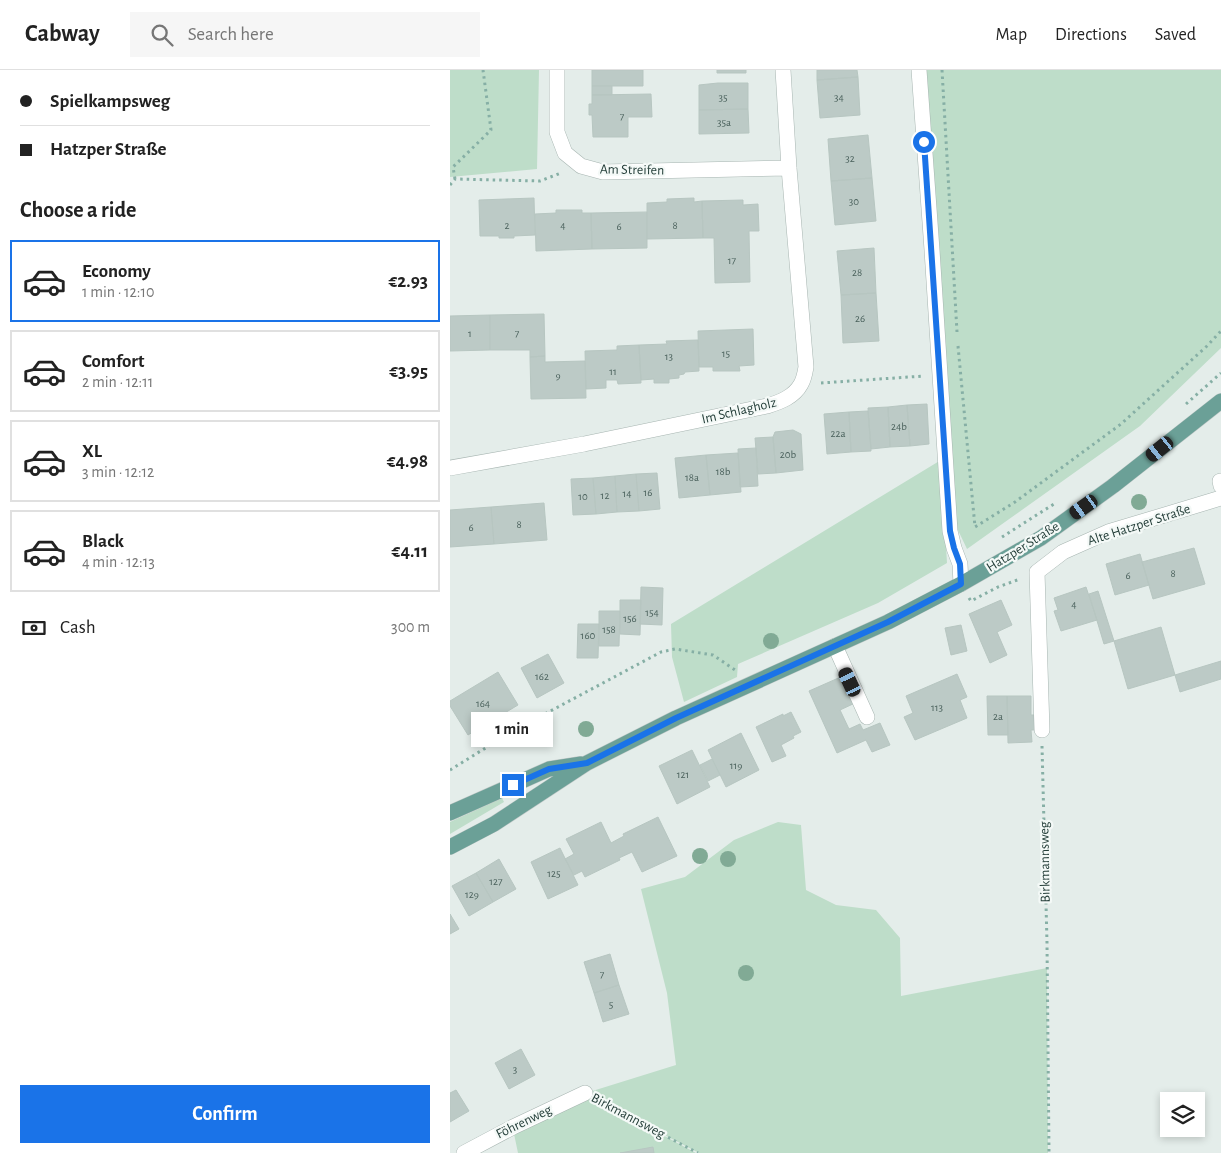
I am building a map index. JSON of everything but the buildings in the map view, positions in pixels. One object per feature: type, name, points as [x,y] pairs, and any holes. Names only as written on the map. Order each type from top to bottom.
[{"type":"main road","name":"Hatzper Straße","points":[[450,846],[494,824],[587,763],[676,718],[888,622],[961,584],[1040,538],[1113,486],[1221,401]]},
{"type":"main road","name":"Hatzper Straße","points":[[450,813],[549,769],[587,763]]},
{"type":"street","name":"Am Streifen","points":[[557,70],[558,132],[565,153],[580,166],[603,172],[789,168]]},
{"type":"street","points":[[782,70],[806,368],[801,384]]},
{"type":"street","points":[[919,70],[950,531],[960,564],[961,584]]},
{"type":"street","name":"Im Schlagholz","points":[[450,468],[584,444],[767,406],[782,402],[801,384]]},
{"type":"street","name":"Alte Hatzper Straße","points":[[1037,572],[1063,552],[1108,532],[1221,498]]},
{"type":"street","points":[[1037,572],[1042,730]]},
{"type":"street","points":[[835,646],[867,717]]},
{"type":"street","name":"Föhrenweg","points":[[464,1153],[512,1127],[585,1094]]},
{"type":"path","points":[[450,185],[455,179],[453,167],[491,130],[484,70]]},
{"type":"path","points":[[942,70],[958,347],[975,527],[1015,502],[1121,424],[1221,331]]},
{"type":"path","points":[[455,179],[540,181],[580,166]]},
{"type":"path","points":[[1183,406],[1221,373]]},
{"type":"path","points":[[801,384],[940,375]]},
{"type":"path","points":[[1000,538],[1061,500]]},
{"type":"path","points":[[961,584],[971,601],[1037,572]]},
{"type":"path","points":[[450,770],[513,731],[661,652],[675,650],[713,655],[734,670],[744,666]]},
{"type":"path","name":"Birkmannsweg","points":[[1042,730],[1047,943],[1048,1153]]},
{"type":"path","name":"Birkmannsweg","points":[[585,1094],[698,1153]]},
{"type":"green space","points":[[450,70],[539,70],[537,169],[450,177]]},
{"type":"green space","points":[[923,70],[1221,70],[1221,348],[1140,426],[967,549],[957,528]]},
{"type":"green space","points":[[941,460],[947,563],[878,603],[738,664],[737,677],[684,702],[672,657],[671,624]]},
{"type":"green space","points":[[502,798],[504,802],[450,834],[450,822]]},
{"type":"green space","points":[[778,822],[801,825],[806,890],[836,905],[876,910],[900,938],[901,996],[1047,968],[1048,1153],[699,1153],[609,1106],[696,1153],[518,1153],[513,1129],[586,1093],[676,1065],[667,993],[641,889],[685,877],[734,840]]},
{"type":"route","points":[[513,785],[549,769],[587,763],[676,718],[888,622],[961,584],[960,564],[950,531],[924,142]]}]
